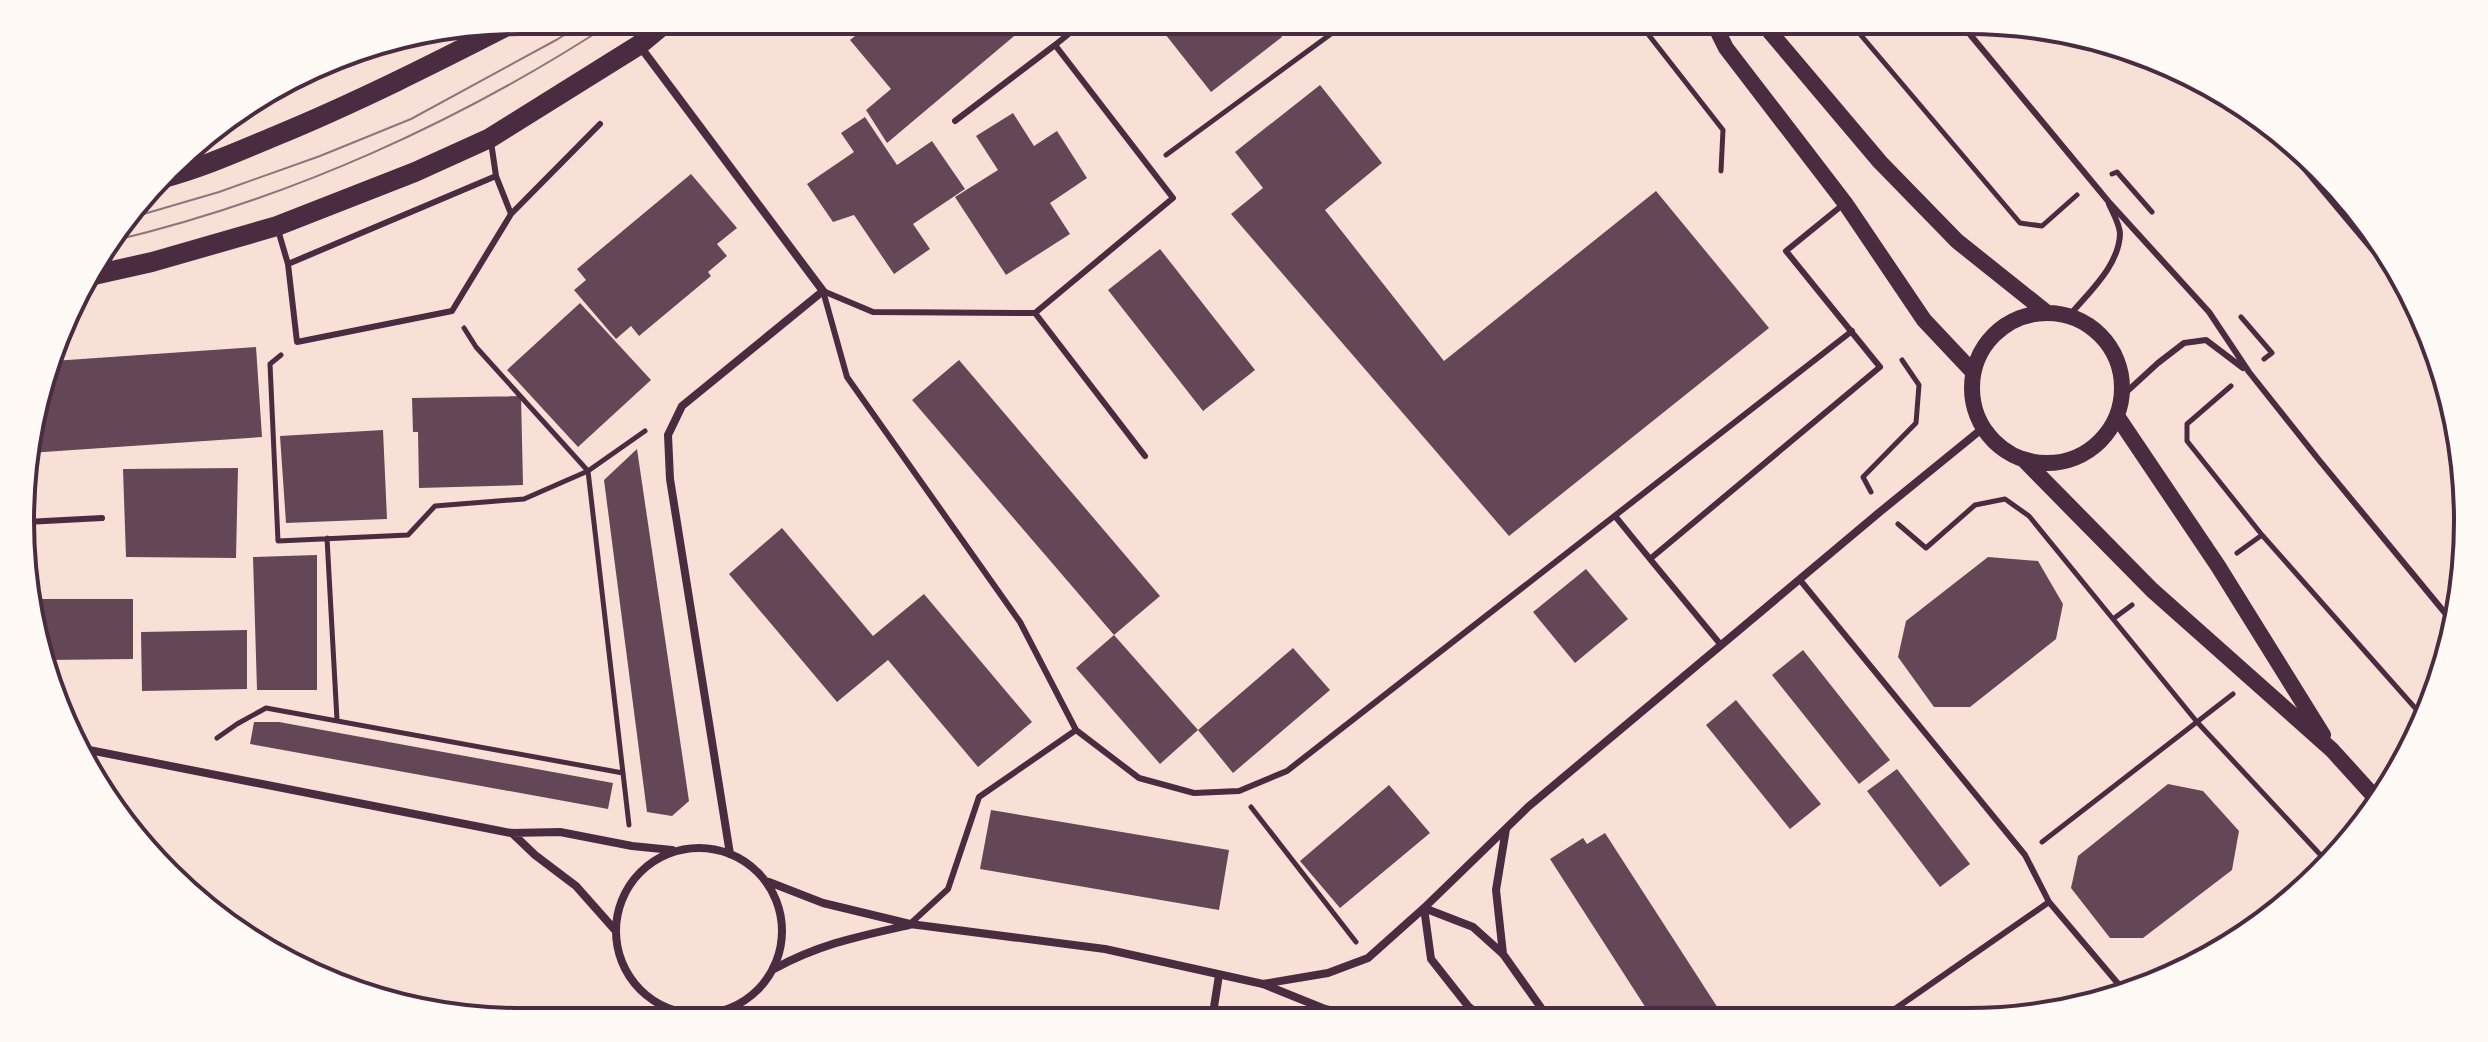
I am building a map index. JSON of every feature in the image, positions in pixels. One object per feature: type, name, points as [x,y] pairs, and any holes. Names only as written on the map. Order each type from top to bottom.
[{"type":"main road","points":[[101,273],[277,226],[415,172],[490,138],[652,34]]},
{"type":"main road","points":[[1719,34],[1726,48],[1845,203],[1924,320],[1973,372]]},
{"type":"main road","points":[[1772,34],[1880,162],[1946,230],[2046,312]]},
{"type":"main road","points":[[181,173],[309,122],[490,35]]},
{"type":"main road","points":[[2046,312],[2070,315],[2093,327],[2111,346],[2121,370],[2122,396],[2117,416],[2106,435],[2089,451],[2068,460],[2045,463],[2023,459],[2000,447],[1983,428],[1973,401],[1973,372],[1982,348],[1999,329],[2021,316],[2046,312]]},
{"type":"main road","points":[[2117,416],[2218,566],[2332,750]]},
{"type":"main road","points":[[2023,459],[2152,590],[2332,750],[2371,793]]},
{"type":"street","points":[[639,45],[823,291],[682,406],[668,435],[670,479],[730,854]]},
{"type":"street","points":[[1263,984],[1328,973],[1368,958],[1528,807],[1983,428]]},
{"type":"street","points":[[92,751],[511,833],[560,832],[632,846],[672,850],[713,849],[751,866],[769,882],[823,903],[910,924],[1105,949],[1263,984],[1323,1008]]},
{"type":"street","points":[[1503,954],[1496,890],[1506,829]]},
{"type":"street","points":[[511,833],[576,886],[615,930]]},
{"type":"street","points":[[663,1008],[633,984],[623,968],[615,930],[618,908],[627,887],[641,870],[672,850]]},
{"type":"street","points":[[731,1008],[761,987],[774,969],[781,948],[782,926],[778,904],[769,882]]},
{"type":"street","points":[[1424,908],[1473,927],[1503,954],[1541,1008]]},
{"type":"street","points":[[1424,908],[1431,959],[1470,1008]]},
{"type":"street","points":[[774,969],[803,953],[910,924]]},
{"type":"street","points":[[1214,1008],[1219,975]]},
{"type":"lane","points":[[955,121],[1069,34]]},
{"type":"lane","points":[[1970,34],[2108,201],[2209,312],[2249,372],[2445,613]]},
{"type":"lane","points":[[823,291],[873,312],[1035,313],[1173,198],[1055,45]]},
{"type":"lane","points":[[277,226],[288,264],[297,342],[452,311],[511,214],[600,124]]},
{"type":"lane","points":[[490,138],[496,176],[511,214]]},
{"type":"lane","points":[[288,264],[496,176]]},
{"type":"lane","points":[[2315,181],[2365,241]]},
{"type":"lane","points":[[2070,315],[2106,271],[2114,255],[2120,233],[2108,201]]},
{"type":"lane","points":[[1650,559],[1880,367],[1786,251],[1845,203]]},
{"type":"lane","points":[[823,291],[847,377],[1020,622],[1076,730],[1139,778],[1194,793],[1239,791],[1287,771],[1852,331]]},
{"type":"lane","points":[[1035,313],[1145,456]]},
{"type":"lane","points":[[2122,396],[2184,343],[2206,340],[2249,372]]},
{"type":"lane","points":[[1615,516],[1721,645]]},
{"type":"lane","points":[[34,522],[102,518]]},
{"type":"lane","points":[[1800,580],[2025,855],[2049,902],[2118,984]]},
{"type":"lane","points":[[910,924],[948,889],[979,797],[1076,730]]},
{"type":"lane","points":[[1896,1008],[2049,902]]},
{"type":"path","points":[[1149,168],[1331,34]]},
{"type":"path","points":[[1648,34],[1723,130],[1721,171]]},
{"type":"path","points":[[1860,34],[2020,223],[2042,226],[2094,181],[2117,172],[2159,220]]},
{"type":"path","points":[[452,311],[476,347],[588,471],[632,846]]},
{"type":"path","points":[[2241,316],[2272,353],[2208,403],[2187,424],[2187,441],[2262,535],[2416,709]]},
{"type":"path","points":[[297,342],[270,364],[278,541],[408,535],[435,506],[524,499],[588,471],[682,406]]},
{"type":"path","points":[[327,538],[337,720]]},
{"type":"path","points":[[2152,590],[2113,619],[2197,722],[2321,855]]},
{"type":"path","points":[[2025,855],[2252,679]]},
{"type":"path","points":[[217,738],[266,708],[623,773]]},
{"type":"path","points":[[1239,791],[1368,958]]},
{"type":"building","points":[[858,34],[1016,34],[887,143],[866,110],[891,89],[850,40]]},
{"type":"building","points":[[1165,34],[1280,34],[1282,37],[1211,92]]},
{"type":"building","points":[[1320,85],[1382,163],[1325,210],[1444,361],[1656,191],[1769,328],[1509,536],[1231,214],[1263,188],[1235,152]]},
{"type":"building","points":[[1013,113],[1034,146],[1057,131],[1087,178],[1050,203],[1070,234],[1006,275],[955,197],[998,170],[976,136]]},
{"type":"building","points":[[865,117],[897,165],[932,141],[965,189],[913,224],[930,249],[894,274],[854,215],[833,222],[807,184],[854,152],[841,133]]},
{"type":"building","points":[[691,174],[737,228],[717,244],[727,256],[708,272],[711,276],[639,336],[631,326],[616,339],[574,290],[586,280],[577,269]]},
{"type":"building","points":[[1160,249],[1255,370],[1203,411],[1108,290]]},
{"type":"building","points":[[580,303],[651,380],[578,447],[507,370]]},
{"type":"building","points":[[256,347],[262,437],[39,452],[61,360]]},
{"type":"building","points":[[959,360],[1160,596],[1114,635],[912,400]]},
{"type":"building","points":[[521,396],[523,485],[419,488],[418,432],[413,432],[412,398]]},
{"type":"building","points":[[383,430],[387,519],[286,523],[280,436]]},
{"type":"building","points":[[637,449],[689,801],[672,816],[647,812],[604,480]]},
{"type":"building","points":[[238,468],[236,558],[126,557],[123,469]]},
{"type":"building","points":[[782,528],[873,636],[924,594],[1032,722],[978,767],[888,660],[837,702],[729,574]]},
{"type":"building","points":[[317,555],[317,690],[257,690],[253,557]]},
{"type":"building","points":[[1988,557],[2038,561],[2063,604],[2056,639],[1970,707],[1934,707],[1898,657],[1906,621]]},
{"type":"building","points":[[1586,569],[1628,619],[1575,663],[1533,612]]},
{"type":"building","points":[[40,599],[133,599],[133,659],[55,660]]},
{"type":"building","points":[[247,630],[247,689],[142,691],[141,632]]},
{"type":"building","points":[[1114,635],[1198,730],[1160,764],[1076,668]]},
{"type":"building","points":[[1293,648],[1330,690],[1233,773],[1198,730]]},
{"type":"building","points":[[1803,650],[1890,760],[1859,784],[1772,675]]},
{"type":"building","points":[[1736,700],[1821,804],[1790,829],[1706,725]]},
{"type":"building","points":[[254,722],[279,722],[613,783],[608,809],[250,744]]},
{"type":"building","points":[[1897,769],[1970,864],[1940,887],[1867,791]]},
{"type":"building","points":[[2168,784],[2203,791],[2239,831],[2232,870],[2143,938],[2110,938],[2071,888],[2078,856]]},
{"type":"building","points":[[1389,785],[1430,833],[1340,908],[1300,861]]},
{"type":"building","points":[[991,810],[1229,850],[1219,910],[980,869]]},
{"type":"building","points":[[1605,833],[1718,1008],[1646,1008],[1550,859],[1583,838],[1587,844]]},
{"type":"tram line","points":[[144,214],[219,192],[411,119],[566,34]]},
{"type":"tram line","points":[[125,238],[244,203],[373,153],[497,91],[594,34]]}]
